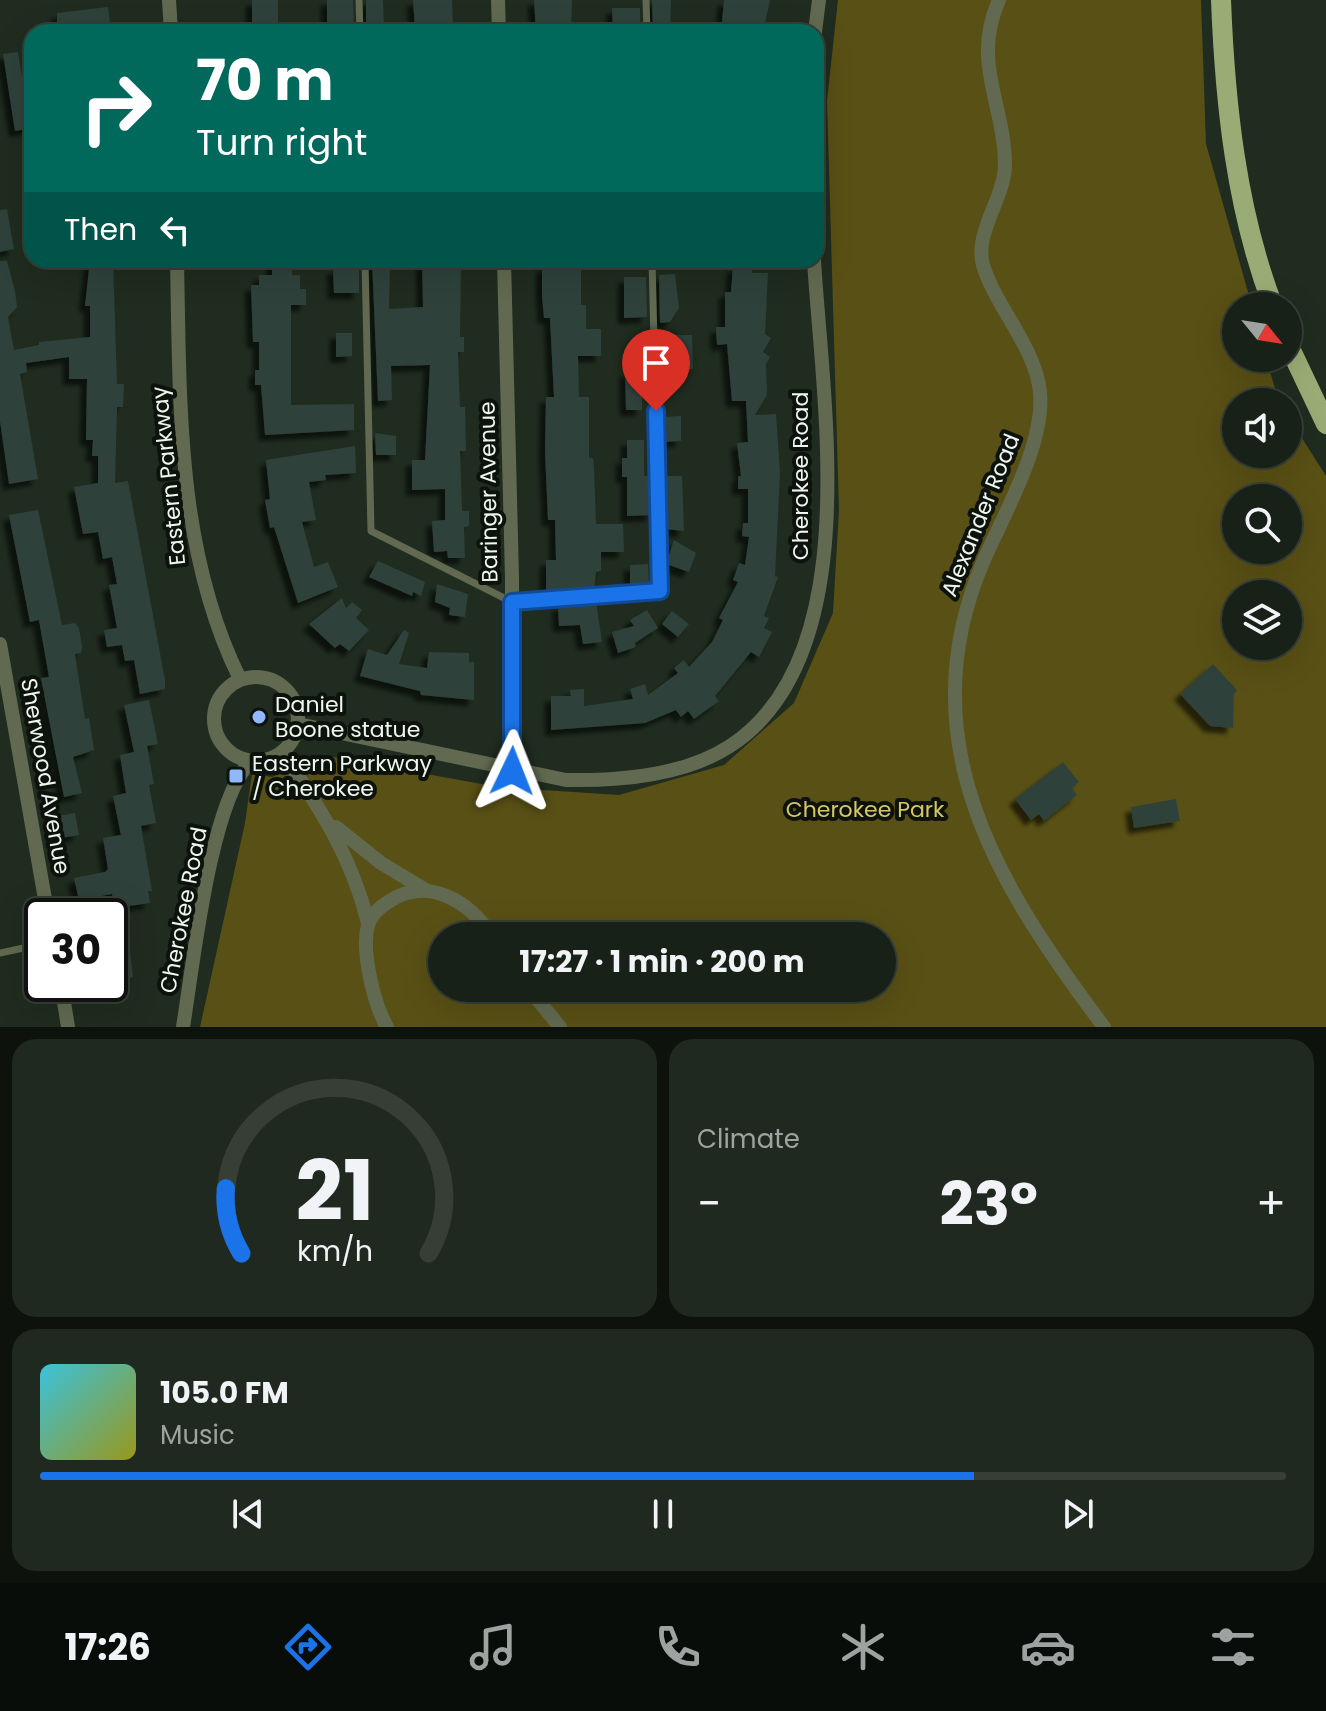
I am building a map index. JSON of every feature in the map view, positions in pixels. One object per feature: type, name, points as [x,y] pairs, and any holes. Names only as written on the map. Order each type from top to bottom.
[{"type":"main road","points":[[1221,0],[1238,177],[1253,248],[1268,292]]},
{"type":"main road","points":[[1301,372],[1326,424]]},
{"type":"street","points":[[169,0],[170,24]]},
{"type":"street","points":[[498,0],[499,24]]},
{"type":"street","points":[[816,24],[819,0]]},
{"type":"street","name":"Alexander Road","points":[[999,0],[989,29],[986,57],[1003,145],[1004,178],[985,235],[982,259],[1037,380],[1041,412],[1031,449],[964,615],[954,666],[954,714],[972,807],[992,854],[1044,947],[1104,1027]]},
{"type":"street","name":"Eastern Parkway","points":[[177,268],[183,435],[191,528],[212,617],[240,679]]},
{"type":"street","name":"Baringer Avenue","points":[[504,268],[512,602],[512,771]]},
{"type":"street","name":"Cherokee Road","points":[[298,724],[566,780],[609,780],[688,766],[730,747],[755,728],[782,695],[811,632],[822,573],[826,463],[814,268]]},
{"type":"street","name":"Sherwood Avenue","points":[[0,644],[45,898]]},
{"type":"street","points":[[240,679],[271,679],[288,691],[296,706],[298,724],[293,739],[282,752],[270,759],[250,762],[234,756],[219,741],[213,721],[216,704],[227,687],[240,679]]},
{"type":"street","points":[[282,752],[329,821],[358,884],[368,923],[372,987],[387,1027]]},
{"type":"street","name":"Cherokee Road","points":[[183,1027],[203,897],[214,853],[236,776],[250,762]]},
{"type":"street","points":[[329,821],[367,853],[424,889],[443,894],[468,908],[480,922]]},
{"type":"street","points":[[368,923],[375,912],[396,897],[424,889]]},
{"type":"street","points":[[64,1002],[68,1027]]},
{"type":"street","points":[[539,1002],[560,1027]]},
{"type":"lane","points":[[359,0],[360,24]]},
{"type":"lane","points":[[646,0],[647,24]]},
{"type":"lane","points":[[365,268],[371,531],[512,602],[660,591],[652,268]]},
{"type":"lane","points":[[0,953],[24,948]]},
{"type":"green space","name":"Cherokee Park","points":[[838,0],[1201,0],[1206,144],[1248,292],[1222,292],[1222,372],[1270,372],[1275,388],[1222,388],[1222,468],[1302,468],[1302,438],[1326,476],[1326,1027],[200,1027],[245,823],[252,774],[272,777],[322,755],[498,787],[619,795],[724,765],[794,703],[833,613],[839,510],[827,101]]},
{"type":"building","points":[[252,0],[278,0],[278,24],[252,24]]},
{"type":"building","points":[[327,0],[353,0],[354,24],[327,24]]},
{"type":"building","points":[[366,0],[383,0],[384,24],[366,24]]},
{"type":"building","points":[[413,0],[452,0],[453,24],[415,24]]},
{"type":"building","points":[[534,0],[572,0],[571,24],[536,24]]},
{"type":"building","points":[[652,0],[671,0],[670,24],[653,24]]},
{"type":"building","points":[[724,0],[770,0],[765,24],[722,24]]},
{"type":"building","points":[[108,7],[110,24],[57,24],[57,13]]},
{"type":"building","points":[[612,8],[640,8],[640,24],[613,24]]},
{"type":"building","points":[[18,52],[24,90],[24,129],[15,131],[3,54]]},
{"type":"building","points":[[7,209],[14,249],[0,252],[0,210]]},
{"type":"building","points":[[0,261],[7,261],[15,291],[17,307],[8,317],[14,350],[39,345],[39,342],[90,337],[90,306],[85,306],[89,268],[113,268],[117,384],[124,384],[123,407],[117,407],[115,483],[128,481],[165,680],[165,689],[140,694],[134,660],[125,661],[122,645],[107,647],[104,630],[117,628],[109,585],[117,584],[112,557],[103,559],[98,532],[83,534],[74,487],[98,483],[98,456],[92,456],[93,440],[86,440],[87,379],[69,379],[69,357],[26,363],[27,372],[20,374],[38,479],[9,484],[0,421]]},
{"type":"building","points":[[272,268],[292,268],[292,275],[300,275],[300,289],[306,289],[306,305],[291,305],[291,405],[354,404],[354,430],[265,435],[261,385],[255,385],[255,370],[259,370],[259,342],[253,342],[251,285],[259,285],[259,275],[272,275]]},
{"type":"building","points":[[333,268],[359,268],[359,293],[334,293]]},
{"type":"building","points":[[372,268],[390,268],[389,309],[423,307],[422,268],[461,268],[460,337],[464,337],[464,352],[458,352],[460,407],[465,407],[466,451],[460,451],[462,511],[469,511],[469,526],[464,527],[465,558],[448,558],[447,551],[434,552],[432,521],[445,520],[445,489],[412,490],[412,460],[425,460],[430,365],[391,366],[392,400],[378,401]]},
{"type":"building","points":[[542,268],[581,268],[581,305],[586,305],[586,329],[601,329],[601,356],[578,356],[579,397],[589,397],[589,458],[593,458],[596,524],[623,524],[624,552],[601,552],[601,571],[596,572],[594,589],[546,590],[546,560],[556,560],[555,520],[548,520],[545,451],[546,397],[554,397],[550,318],[544,318]]},
{"type":"building","points":[[733,268],[752,268],[752,273],[768,273],[765,334],[771,338],[763,352],[770,357],[766,364],[767,395],[755,415],[776,414],[780,472],[775,576],[778,577],[764,616],[769,618],[764,628],[772,632],[759,657],[751,652],[715,696],[719,701],[694,719],[688,711],[681,717],[676,710],[645,723],[551,730],[551,696],[571,696],[570,690],[584,689],[584,706],[633,699],[630,689],[645,684],[648,695],[678,673],[674,668],[684,660],[689,667],[712,642],[723,620],[719,618],[738,582],[733,580],[739,563],[745,565],[749,537],[742,536],[743,523],[748,523],[748,489],[738,489],[738,476],[741,476],[737,443],[748,442],[746,401],[732,401],[727,344],[717,345],[716,327],[725,327],[725,292],[731,292]]},
{"type":"building","points":[[675,274],[679,308],[670,322],[660,323],[659,275]]},
{"type":"building","points":[[624,277],[646,277],[647,317],[624,318]]},
{"type":"building","points":[[336,333],[352,333],[352,356],[336,357]]},
{"type":"building","points":[[674,335],[692,335],[693,369],[675,369]]},
{"type":"building","points":[[625,372],[642,372],[642,410],[626,410]]},
{"type":"building","points":[[681,416],[681,441],[663,442],[662,417]]},
{"type":"building","points":[[375,433],[396,436],[396,455],[376,455]]},
{"type":"building","points":[[627,440],[644,440],[644,476],[651,476],[652,515],[627,516],[627,477],[622,477],[622,458],[627,458]]},
{"type":"building","points":[[355,446],[356,473],[325,475],[326,480],[309,482],[316,520],[302,522],[314,567],[328,562],[338,587],[298,603],[274,527],[270,528],[265,500],[270,499],[266,460]]},
{"type":"building","points":[[664,476],[682,476],[684,531],[665,529]]},
{"type":"building","points":[[38,510],[62,625],[75,623],[79,628],[82,647],[81,653],[75,654],[85,719],[89,718],[94,750],[73,757],[82,793],[64,797],[41,678],[49,677],[39,620],[30,622],[9,515]]},
{"type":"building","points":[[674,540],[696,553],[689,572],[666,564]]},
{"type":"building","points":[[378,561],[425,582],[421,596],[413,592],[412,596],[369,577]]},
{"type":"building","points":[[648,564],[649,584],[630,584],[630,565]]},
{"type":"building","points":[[437,584],[468,594],[465,617],[449,615],[450,608],[435,602]]},
{"type":"building","points":[[342,598],[346,608],[352,602],[362,610],[356,618],[369,630],[349,651],[340,644],[335,648],[309,624]]},
{"type":"building","points":[[596,602],[602,642],[583,644],[580,625],[559,626],[558,605]]},
{"type":"building","points":[[647,610],[658,628],[635,643],[636,647],[618,653],[612,632],[634,626],[630,620]]},
{"type":"building","points":[[672,611],[689,624],[678,637],[662,624]]},
{"type":"building","points":[[404,630],[409,633],[399,664],[427,668],[429,652],[469,653],[469,662],[474,662],[474,700],[421,695],[420,691],[360,676],[368,649],[387,655]]},
{"type":"building","points":[[1213,664],[1237,690],[1234,694],[1233,728],[1210,726],[1180,694]]},
{"type":"building","points":[[149,700],[158,744],[147,746],[154,784],[149,785],[156,823],[141,826],[152,891],[148,891],[150,903],[128,906],[128,898],[113,898],[112,894],[79,898],[74,878],[105,872],[108,869],[103,838],[121,835],[113,796],[126,793],[120,755],[134,752],[124,705]]},
{"type":"building","points":[[1063,762],[1079,782],[1072,788],[1077,795],[1044,821],[1039,814],[1031,820],[1015,799]]},
{"type":"building","points":[[1176,799],[1180,821],[1134,828],[1131,807]]},
{"type":"building","points":[[75,813],[79,835],[62,838],[58,816]]},
{"type":"building","points":[[128,934],[133,977],[128,977]]},
{"type":"place","name":"Daniel Boone statue","points":[[259,717]]},
{"type":"place","name":"Eastern Parkway / Cherokee","points":[[236,776]]},
{"type":"route","points":[[512,771],[512,602],[660,591],[656,411]]}]
